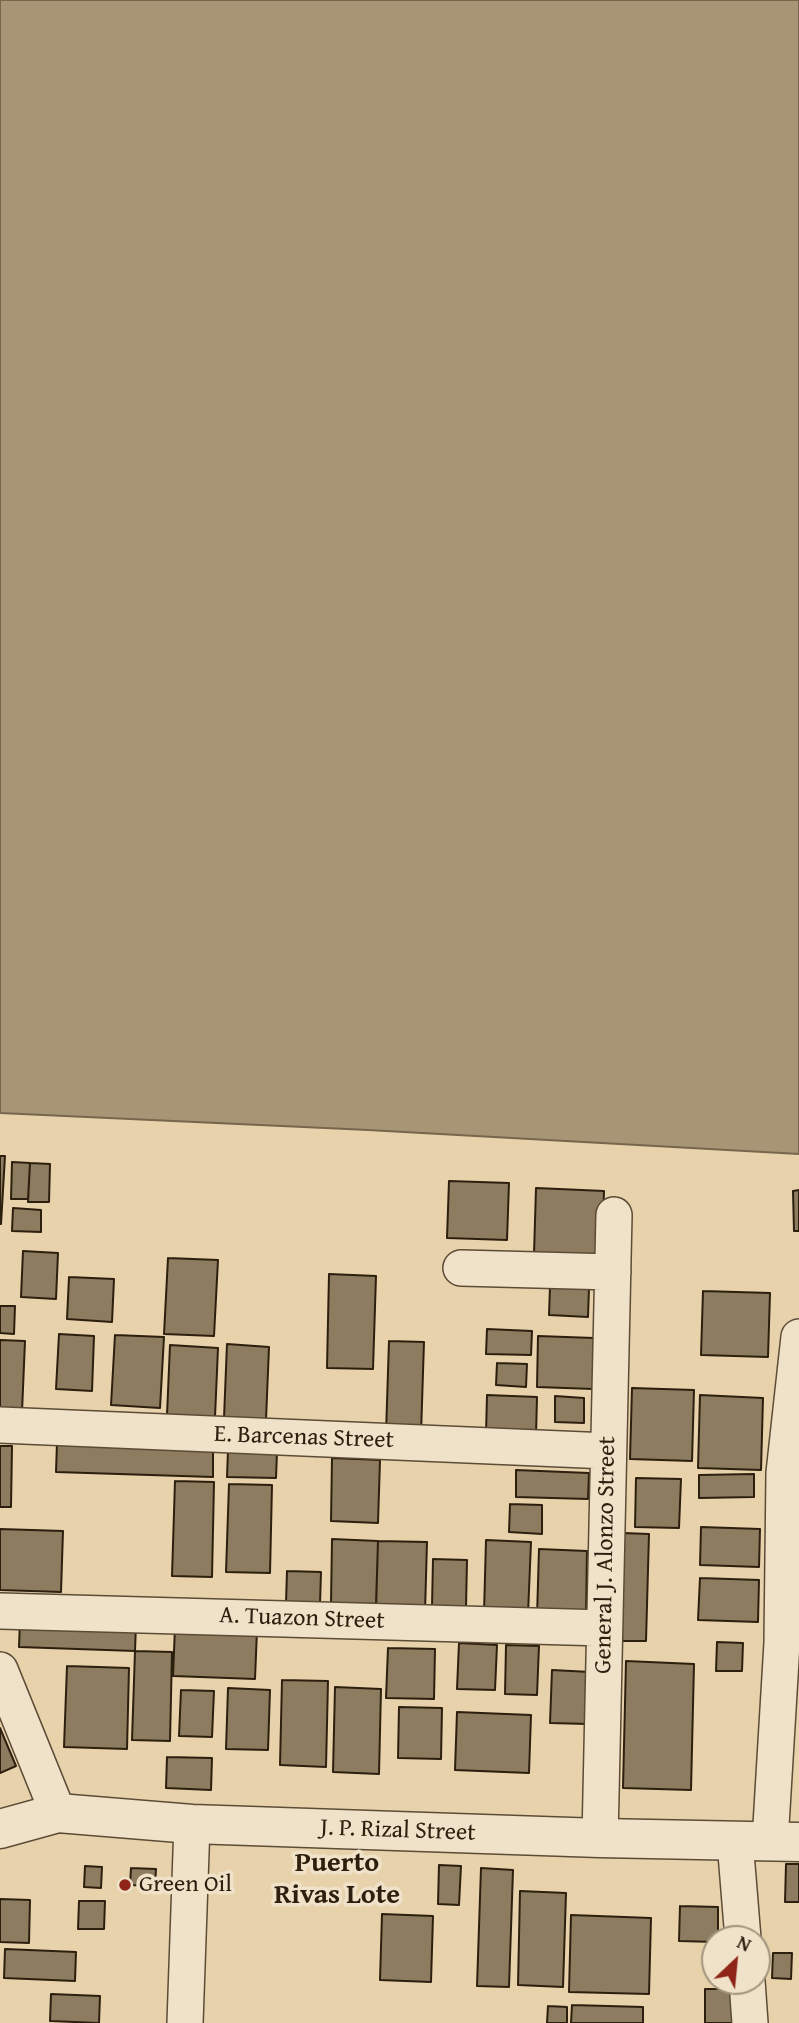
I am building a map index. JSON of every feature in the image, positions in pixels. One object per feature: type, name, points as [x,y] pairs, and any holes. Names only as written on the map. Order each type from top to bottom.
[{"type":"street","name":"General J. Alonzo Street","points":[[600,1838],[614,1215]]},
{"type":"street","points":[[461,1268],[613,1272]]},
{"type":"street","points":[[747,1925],[768,1842],[790,1644],[792,1473],[799,1337]]},
{"type":"street","name":"E. Barcenas Street","points":[[0,1425],[608,1451]]},
{"type":"street","name":"A. Tuazon Street","points":[[0,1611],[604,1628]]},
{"type":"street","points":[[0,1670],[58,1813]]},
{"type":"street","name":"J. P. Rizal Street","points":[[0,1829],[58,1813],[192,1824],[768,1842]]},
{"type":"street","points":[[185,2023],[192,1824]]},
{"type":"street","points":[[748,1995],[750,2023]]},
{"type":"shaded area","points":[[0,0],[799,0],[799,1154],[0,1113]]},
{"type":"building","points":[[0,1156],[5,1156],[1,1224],[0,1224]]},
{"type":"building","points":[[12,1162],[30,1163],[28,1199],[11,1199]]},
{"type":"building","points":[[30,1163],[50,1164],[49,1202],[28,1202]]},
{"type":"building","points":[[449,1181],[509,1183],[507,1240],[447,1238]]},
{"type":"building","points":[[536,1188],[604,1191],[602,1256],[534,1254]]},
{"type":"building","points":[[799,1190],[799,1231],[794,1231],[793,1191]]},
{"type":"building","points":[[13,1208],[41,1210],[41,1232],[12,1231]]},
{"type":"building","points":[[23,1251],[58,1253],[56,1299],[21,1297]]},
{"type":"building","points":[[168,1258],[218,1260],[214,1336],[164,1334]]},
{"type":"building","points":[[329,1274],[376,1276],[373,1369],[327,1368]]},
{"type":"building","points":[[69,1277],[114,1279],[112,1322],[67,1319]]},
{"type":"building","points":[[550,1287],[589,1288],[588,1317],[549,1315]]},
{"type":"building","points":[[703,1291],[770,1293],[768,1357],[701,1355]]},
{"type":"building","points":[[0,1306],[15,1306],[14,1334],[0,1333]]},
{"type":"building","points":[[487,1329],[532,1331],[531,1355],[486,1354]]},
{"type":"building","points":[[59,1334],[94,1336],[92,1391],[56,1389]]},
{"type":"building","points":[[115,1335],[164,1337],[160,1408],[111,1405]]},
{"type":"building","points":[[538,1336],[594,1338],[593,1389],[537,1387]]},
{"type":"building","points":[[0,1340],[25,1341],[22,1412],[0,1411]]},
{"type":"building","points":[[389,1341],[424,1342],[421,1434],[386,1433]]},
{"type":"building","points":[[227,1344],[269,1347],[266,1420],[224,1418]]},
{"type":"building","points":[[170,1345],[218,1348],[215,1417],[167,1415]]},
{"type":"building","points":[[497,1363],[527,1364],[526,1387],[496,1385]]},
{"type":"building","points":[[632,1388],[694,1390],[692,1461],[630,1459]]},
{"type":"building","points":[[487,1395],[537,1397],[536,1436],[486,1434]]},
{"type":"building","points":[[700,1395],[763,1398],[761,1470],[698,1468]]},
{"type":"building","points":[[555,1396],[584,1398],[584,1423],[555,1422]]},
{"type":"building","points":[[57,1442],[213,1447],[213,1477],[56,1472]]},
{"type":"building","points":[[0,1446],[12,1446],[11,1507],[0,1507]]},
{"type":"building","points":[[228,1450],[277,1452],[276,1478],[227,1477]]},
{"type":"building","points":[[332,1458],[380,1460],[378,1523],[331,1521]]},
{"type":"building","points":[[516,1470],[589,1473],[588,1499],[516,1497]]},
{"type":"building","points":[[754,1474],[754,1497],[699,1498],[699,1475]]},
{"type":"building","points":[[636,1478],[681,1479],[679,1528],[635,1527]]},
{"type":"building","points":[[175,1481],[214,1482],[212,1577],[172,1576]]},
{"type":"building","points":[[229,1484],[272,1485],[270,1573],[226,1572]]},
{"type":"building","points":[[510,1504],[542,1505],[542,1534],[509,1532]]},
{"type":"building","points":[[701,1527],[760,1529],[759,1567],[700,1565]]},
{"type":"building","points":[[0,1529],[63,1531],[61,1592],[0,1590]]},
{"type":"building","points":[[623,1533],[649,1534],[646,1641],[620,1641]]},
{"type":"building","points":[[332,1539],[378,1541],[376,1604],[331,1603]]},
{"type":"building","points":[[486,1540],[531,1542],[528,1614],[484,1613]]},
{"type":"building","points":[[378,1541],[427,1542],[425,1612],[376,1610]]},
{"type":"building","points":[[539,1549],[587,1551],[586,1619],[537,1617]]},
{"type":"building","points":[[433,1559],[467,1560],[466,1608],[432,1607]]},
{"type":"building","points":[[287,1571],[321,1572],[320,1604],[286,1603]]},
{"type":"building","points":[[700,1578],[759,1580],[758,1622],[698,1620]]},
{"type":"building","points":[[20,1620],[136,1624],[135,1651],[19,1647]]},
{"type":"building","points":[[175,1627],[257,1630],[255,1679],[173,1676]]},
{"type":"building","points":[[717,1642],[743,1643],[742,1671],[716,1671]]},
{"type":"building","points":[[459,1643],[497,1645],[495,1690],[457,1689]]},
{"type":"building","points":[[506,1645],[539,1646],[537,1695],[505,1694]]},
{"type":"building","points":[[388,1648],[435,1649],[434,1699],[386,1698]]},
{"type":"building","points":[[135,1651],[172,1652],[170,1741],[132,1740]]},
{"type":"building","points":[[626,1661],[694,1664],[691,1790],[623,1788]]},
{"type":"building","points":[[67,1666],[129,1668],[127,1749],[64,1747]]},
{"type":"building","points":[[552,1670],[590,1672],[588,1724],[550,1723]]},
{"type":"building","points":[[282,1680],[328,1681],[326,1767],[280,1765]]},
{"type":"building","points":[[335,1687],[381,1689],[379,1774],[333,1772]]},
{"type":"building","points":[[228,1688],[270,1690],[268,1750],[226,1749]]},
{"type":"building","points":[[181,1690],[214,1691],[212,1737],[179,1736]]},
{"type":"building","points":[[399,1707],[442,1708],[441,1759],[398,1758]]},
{"type":"building","points":[[457,1712],[531,1715],[529,1773],[455,1770]]},
{"type":"building","points":[[0,1728],[16,1766],[0,1773]]},
{"type":"building","points":[[167,1757],[212,1758],[211,1790],[166,1788]]},
{"type":"building","points":[[786,1864],[799,1864],[799,1902],[785,1902]]},
{"type":"building","points":[[439,1865],[461,1866],[459,1905],[438,1904]]},
{"type":"building","points":[[85,1866],[102,1867],[101,1888],[84,1887]]},
{"type":"building","points":[[131,1868],[156,1869],[155,1886],[130,1885]]},
{"type":"building","points":[[481,1868],[513,1870],[509,1987],[477,1986]]},
{"type":"building","points":[[520,1891],[566,1893],[563,1987],[518,1985]]},
{"type":"building","points":[[0,1899],[30,1900],[29,1943],[0,1942]]},
{"type":"building","points":[[79,1901],[105,1901],[104,1929],[78,1929]]},
{"type":"building","points":[[680,1906],[718,1907],[718,1925],[701,1925],[701,1942],[679,1941]]},
{"type":"building","points":[[382,1914],[433,1916],[431,1982],[380,1980]]},
{"type":"building","points":[[571,1915],[651,1918],[649,1994],[569,1992]]},
{"type":"building","points":[[5,1949],[76,1952],[75,1981],[4,1978]]},
{"type":"building","points":[[773,1953],[792,1953],[791,1979],[772,1978]]},
{"type":"building","points":[[51,1994],[100,1996],[99,2023],[50,2021]]},
{"type":"building","points":[[705,1995],[737,1995],[737,2023],[705,2023]]},
{"type":"building","points":[[572,2005],[643,2007],[643,2023],[571,2023]]},
{"type":"building","points":[[548,2006],[567,2007],[567,2023],[547,2023]]},
{"type":"place","name":"Green Oil","points":[[125,1885]]},
{"type":"district","name":"Puerto Rivas Lote","points":[[337,1880]]}]
